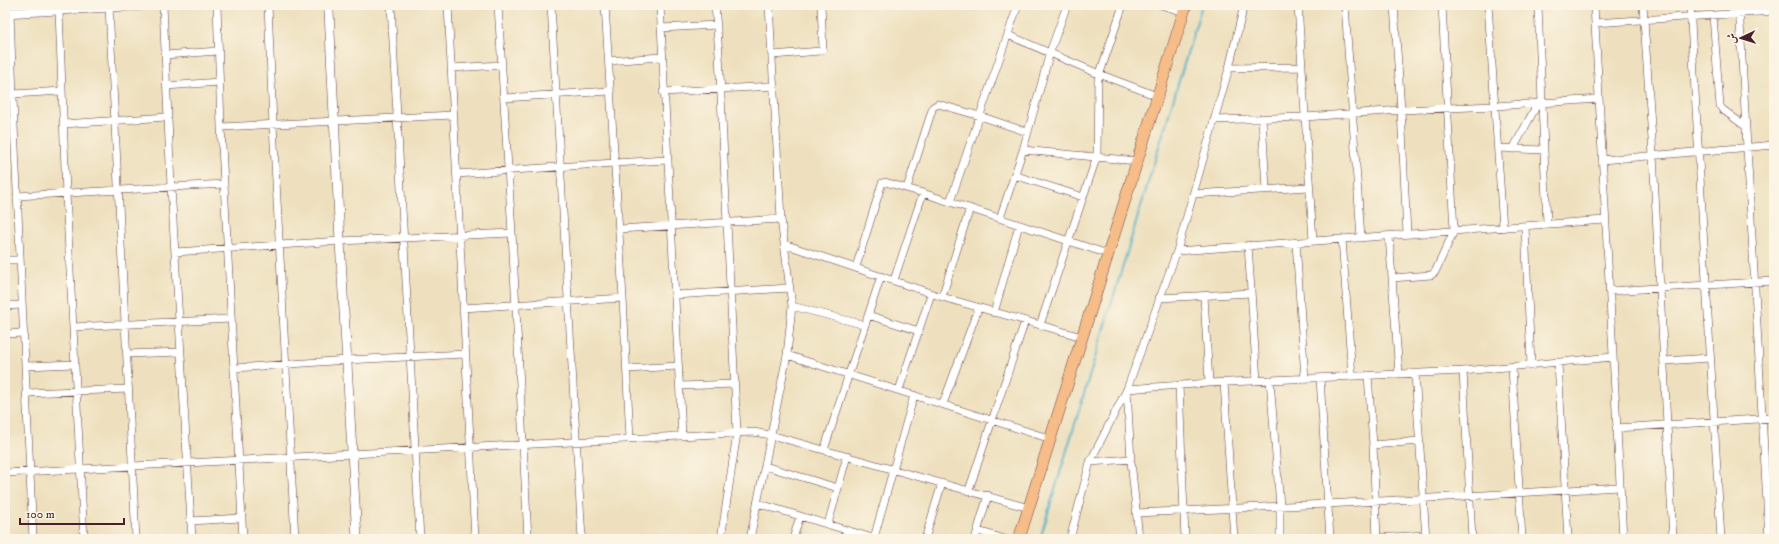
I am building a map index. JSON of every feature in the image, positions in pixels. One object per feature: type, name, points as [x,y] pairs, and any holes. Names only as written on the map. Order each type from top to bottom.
[{"type":"main road","points":[[1019,539],[1185,8]]},
{"type":"street","points":[[33,539],[26,366],[8,13],[44,8],[59,11],[146,5]]},
{"type":"street","points":[[163,5],[174,252],[192,539]]},
{"type":"street","points":[[217,5],[221,127],[243,539]]},
{"type":"street","points":[[268,5],[295,539]]},
{"type":"street","points":[[327,5],[329,11],[357,539]]},
{"type":"street","points":[[391,5],[420,539]]},
{"type":"street","points":[[448,5],[475,539]]},
{"type":"street","points":[[498,5],[528,539]]},
{"type":"street","points":[[551,5],[582,539],[578,539]]},
{"type":"street","points":[[605,5],[630,439]]},
{"type":"street","points":[[660,5],[661,57],[682,436]]},
{"type":"street","points":[[715,5],[721,89],[737,433],[721,539]]},
{"type":"street","points":[[750,539],[787,355],[792,306],[781,219],[769,5]]},
{"type":"street","points":[[772,55],[820,51],[822,49],[821,5]]},
{"type":"street","points":[[950,202],[1018,5]]},
{"type":"street","points":[[1000,218],[1023,150],[1050,52],[1067,5]]},
{"type":"street","points":[[1040,325],[1097,156],[1097,84],[1099,74],[1123,5]]},
{"type":"street","points":[[1161,5],[1185,8]]},
{"type":"street","points":[[1070,539],[1090,462],[1128,389],[1159,298],[1177,251],[1229,68],[1244,5]]},
{"type":"street","points":[[1298,5],[1313,241]]},
{"type":"street","points":[[1345,5],[1361,238]]},
{"type":"street","points":[[1394,5],[1407,234]]},
{"type":"street","points":[[1392,278],[1431,275],[1435,272],[1454,231],[1442,5]]},
{"type":"street","points":[[1488,5],[1503,228]]},
{"type":"street","points":[[1538,5],[1540,103],[1548,224]]},
{"type":"street","points":[[1594,5],[1623,539]]},
{"type":"street","points":[[1643,5],[1653,155],[1673,539]]},
{"type":"street","points":[[1690,5],[1721,539]]},
{"type":"street","points":[[1739,5],[1770,539]]},
{"type":"street","points":[[104,7],[114,120],[126,324],[136,539]]},
{"type":"street","points":[[59,11],[66,194],[84,539]]},
{"type":"street","points":[[1595,23],[1774,11]]},
{"type":"street","points":[[1713,16],[1720,106],[1745,126]]},
{"type":"street","points":[[661,28],[717,25]]},
{"type":"street","points":[[1008,35],[1099,74],[1157,96]]},
{"type":"street","points":[[165,55],[218,51]]},
{"type":"street","points":[[608,60],[661,57]]},
{"type":"street","points":[[451,68],[502,65]]},
{"type":"street","points":[[1229,68],[1302,67]]},
{"type":"street","points":[[166,86],[219,82]]},
{"type":"street","points":[[663,92],[774,86]]},
{"type":"street","points":[[13,94],[62,91]]},
{"type":"street","points":[[504,98],[610,92]]},
{"type":"street","points":[[1214,120],[1305,117],[1448,107],[1495,106],[1599,99]]},
{"type":"street","points":[[1513,149],[1540,103]]},
{"type":"street","points":[[907,188],[924,133],[935,105],[938,104],[980,116],[1027,132]]},
{"type":"street","points":[[221,127],[453,115]]},
{"type":"street","points":[[63,124],[167,117]]},
{"type":"street","points":[[1262,118],[1266,189]]},
{"type":"street","points":[[5,126],[14,125]]},
{"type":"street","points":[[1602,160],[1774,145]]},
{"type":"street","points":[[1498,148],[1544,150]]},
{"type":"street","points":[[1023,150],[1137,161]]},
{"type":"street","points":[[456,174],[667,160]]},
{"type":"street","points":[[1014,175],[1083,197]]},
{"type":"street","points":[[856,267],[882,183],[885,182],[970,208],[1108,254]]},
{"type":"street","points":[[17,196],[224,184]]},
{"type":"street","points":[[1192,194],[1309,186]]},
{"type":"street","points":[[894,280],[923,193]]},
{"type":"street","points":[[942,297],[970,208]]},
{"type":"street","points":[[619,229],[781,219]]},
{"type":"street","points":[[1177,251],[1605,220]]},
{"type":"street","points":[[994,313],[1019,224]]},
{"type":"street","points":[[1524,226],[1531,366]]},
{"type":"street","points":[[174,252],[340,240],[512,233]]},
{"type":"street","points":[[1389,236],[1399,374]]},
{"type":"street","points":[[1342,239],[1352,376]]},
{"type":"street","points":[[1296,242],[1305,379]]},
{"type":"street","points":[[784,244],[978,309],[1082,337]]},
{"type":"street","points":[[1248,245],[1257,381]]},
{"type":"street","points":[[5,260],[20,260]]},
{"type":"street","points":[[824,450],[881,276]]},
{"type":"street","points":[[1610,291],[1774,281]]},
{"type":"street","points":[[675,295],[790,288]]},
{"type":"street","points":[[1159,298],[1251,293]]},
{"type":"street","points":[[899,390],[931,294]]},
{"type":"street","points":[[1204,296],[1209,383]]},
{"type":"street","points":[[463,308],[623,298]]},
{"type":"street","points":[[5,306],[22,305]]},
{"type":"street","points":[[792,306],[865,325]]},
{"type":"street","points":[[943,404],[978,309]]},
{"type":"street","points":[[868,315],[918,331]]},
{"type":"street","points":[[73,328],[231,319]]},
{"type":"street","points":[[969,490],[1025,321]]},
{"type":"street","points":[[5,334],[24,333]]},
{"type":"street","points":[[127,354],[180,352]]},
{"type":"street","points":[[235,368],[410,356],[465,354]]},
{"type":"street","points":[[787,355],[1051,439]]},
{"type":"street","points":[[1128,389],[1224,382],[1463,371],[1531,366],[1613,357]]},
{"type":"street","points":[[1664,361],[1710,358]]},
{"type":"street","points":[[1558,363],[1568,539]]},
{"type":"street","points":[[26,366],[75,364]]},
{"type":"street","points":[[627,369],[678,366]]},
{"type":"street","points":[[1512,367],[1522,539]]},
{"type":"street","points":[[1463,371],[1472,539]]},
{"type":"street","points":[[1368,375],[1377,538],[1425,537],[1415,373]]},
{"type":"street","points":[[1320,378],[1330,539]]},
{"type":"street","points":[[1270,380],[1280,506],[1280,539]]},
{"type":"street","points":[[1224,382],[1234,539]]},
{"type":"street","points":[[680,386],[735,384]]},
{"type":"street","points":[[1179,385],[1185,539]]},
{"type":"street","points":[[27,393],[129,389]]},
{"type":"street","points":[[1125,539],[1139,538],[1131,459],[1128,389]]},
{"type":"street","points":[[757,503],[875,539],[914,395]]},
{"type":"street","points":[[1616,428],[1774,418]]},
{"type":"street","points":[[5,473],[415,452],[753,432],[771,435],[1029,508]]},
{"type":"street","points":[[1373,445],[1419,441]]},
{"type":"street","points":[[828,524],[847,456]]},
{"type":"street","points":[[1090,462],[1131,459]]},
{"type":"street","points":[[765,466],[838,488]]},
{"type":"street","points":[[925,539],[942,483]]},
{"type":"street","points":[[1137,513],[1423,499],[1620,487]]},
{"type":"street","points":[[975,539],[988,496]]},
{"type":"street","points":[[793,539],[800,516]]},
{"type":"street","points":[[190,521],[242,518]]},
{"type":"street","points":[[843,539],[846,530]]},
{"type":"street","points":[[978,531],[1005,539]]},
{"type":"waterway","points":[[1040,539],[1202,5]]}]
